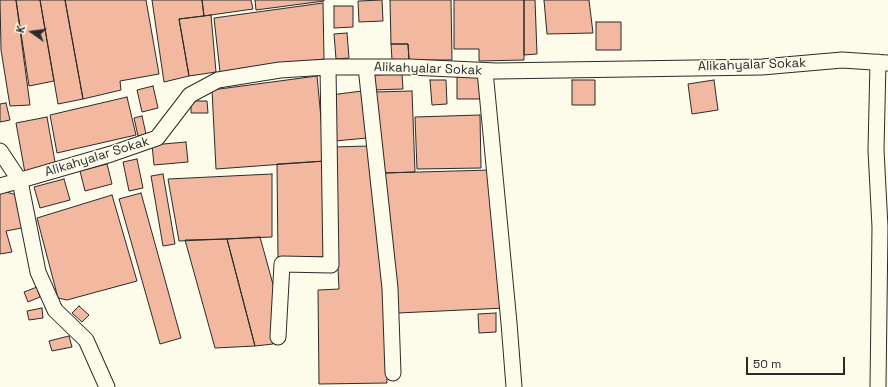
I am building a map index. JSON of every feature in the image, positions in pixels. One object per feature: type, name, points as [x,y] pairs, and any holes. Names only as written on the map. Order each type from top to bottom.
[{"type":"street","name":"Alikahyalar Sokak","points":[[0,186],[158,138],[190,95],[218,80],[280,70],[328,67],[366,67],[485,71],[762,67],[842,60],[883,62]]},
{"type":"street","points":[[878,387],[880,227],[876,150],[883,62]]},
{"type":"street","points":[[278,337],[282,264],[332,265],[328,67]]},
{"type":"street","points":[[366,67],[390,288],[393,373]]},
{"type":"street","points":[[485,71],[508,308],[514,387]]},
{"type":"street","points":[[0,151],[20,181],[38,272],[55,310],[86,340],[107,387]]},
{"type":"building","points":[[0,0],[16,0],[30,105],[10,106],[1,50]]},
{"type":"building","points":[[16,0],[40,0],[54,81],[29,86]]},
{"type":"building","points":[[40,0],[65,0],[83,99],[58,104]]},
{"type":"building","points":[[65,0],[146,0],[159,74],[120,81],[121,90],[83,99]]},
{"type":"building","points":[[152,0],[202,0],[204,16],[179,19],[189,76],[164,82]]},
{"type":"building","points":[[202,0],[251,0],[253,9],[204,16]]},
{"type":"building","points":[[255,0],[324,0],[324,1],[256,10]]},
{"type":"building","points":[[382,0],[383,21],[359,22],[358,1]]},
{"type":"building","points":[[390,0],[451,0],[452,60],[409,60],[408,44],[391,44]]},
{"type":"building","points":[[454,0],[524,0],[524,60],[479,61],[479,49],[454,49]]},
{"type":"building","points":[[524,0],[535,0],[537,54],[524,55]]},
{"type":"building","points":[[544,0],[589,0],[593,33],[547,34]]},
{"type":"building","points":[[323,3],[324,59],[220,72],[214,18]]},
{"type":"building","points":[[334,6],[353,6],[353,27],[334,28]]},
{"type":"building","points":[[211,15],[216,72],[189,76],[179,19]]},
{"type":"building","points":[[596,22],[621,22],[621,50],[596,50]]},
{"type":"building","points":[[347,33],[349,58],[336,59],[334,34]]},
{"type":"building","points":[[391,44],[408,44],[409,60],[392,60]]},
{"type":"building","points":[[402,74],[403,89],[372,90],[372,75]]},
{"type":"building","points":[[317,76],[325,161],[216,169],[212,90]]},
{"type":"building","points":[[457,77],[480,77],[480,99],[457,99]]},
{"type":"building","points":[[430,80],[446,80],[447,104],[432,105]]},
{"type":"building","points":[[572,80],[595,80],[595,105],[572,105]]},
{"type":"building","points":[[714,80],[718,110],[692,114],[688,84]]},
{"type":"building","points":[[153,86],[158,108],[142,112],[137,90]]},
{"type":"building","points":[[362,91],[367,138],[335,141],[331,95]]},
{"type":"building","points":[[412,91],[415,172],[383,173],[375,92]]},
{"type":"building","points":[[127,97],[136,135],[57,153],[50,115]]},
{"type":"building","points":[[191,101],[207,101],[208,113],[191,113]]},
{"type":"building","points":[[6,103],[10,120],[0,122],[0,104]]},
{"type":"building","points":[[480,115],[481,168],[417,169],[415,117]]},
{"type":"building","points":[[142,116],[146,134],[138,136],[134,118]]},
{"type":"building","points":[[47,117],[55,162],[25,173],[16,123]]},
{"type":"building","points":[[186,142],[188,162],[154,165],[152,145]]},
{"type":"building","points":[[369,146],[386,284],[387,383],[319,384],[318,290],[339,289],[332,147]]},
{"type":"building","points":[[137,159],[143,188],[129,191],[123,162]]},
{"type":"building","points":[[325,161],[326,257],[278,257],[277,164]]},
{"type":"building","points":[[107,164],[112,184],[85,191],[80,171]]},
{"type":"building","points":[[491,170],[505,308],[398,313],[383,173]]},
{"type":"building","points":[[163,174],[175,244],[163,246],[151,176]]},
{"type":"building","points":[[272,174],[272,237],[179,241],[168,179]]},
{"type":"building","points":[[64,179],[70,200],[40,208],[34,187]]},
{"type":"building","points":[[3,191],[20,196],[27,227],[6,231],[12,252],[0,254],[0,192]]},
{"type":"building","points":[[141,193],[181,338],[160,344],[119,199]]},
{"type":"building","points":[[112,195],[137,281],[67,300],[58,298],[37,218]]},
{"type":"building","points":[[260,237],[274,288],[273,344],[255,346],[227,239]]},
{"type":"building","points":[[227,239],[255,346],[215,348],[185,240]]},
{"type":"building","points":[[37,287],[40,297],[28,302],[24,292]]},
{"type":"building","points":[[79,306],[89,315],[82,322],[72,313]]},
{"type":"building","points":[[42,308],[43,318],[29,320],[27,311]]},
{"type":"building","points":[[496,313],[496,332],[479,333],[478,314]]},
{"type":"building","points":[[69,336],[72,347],[52,351],[49,341]]}]
